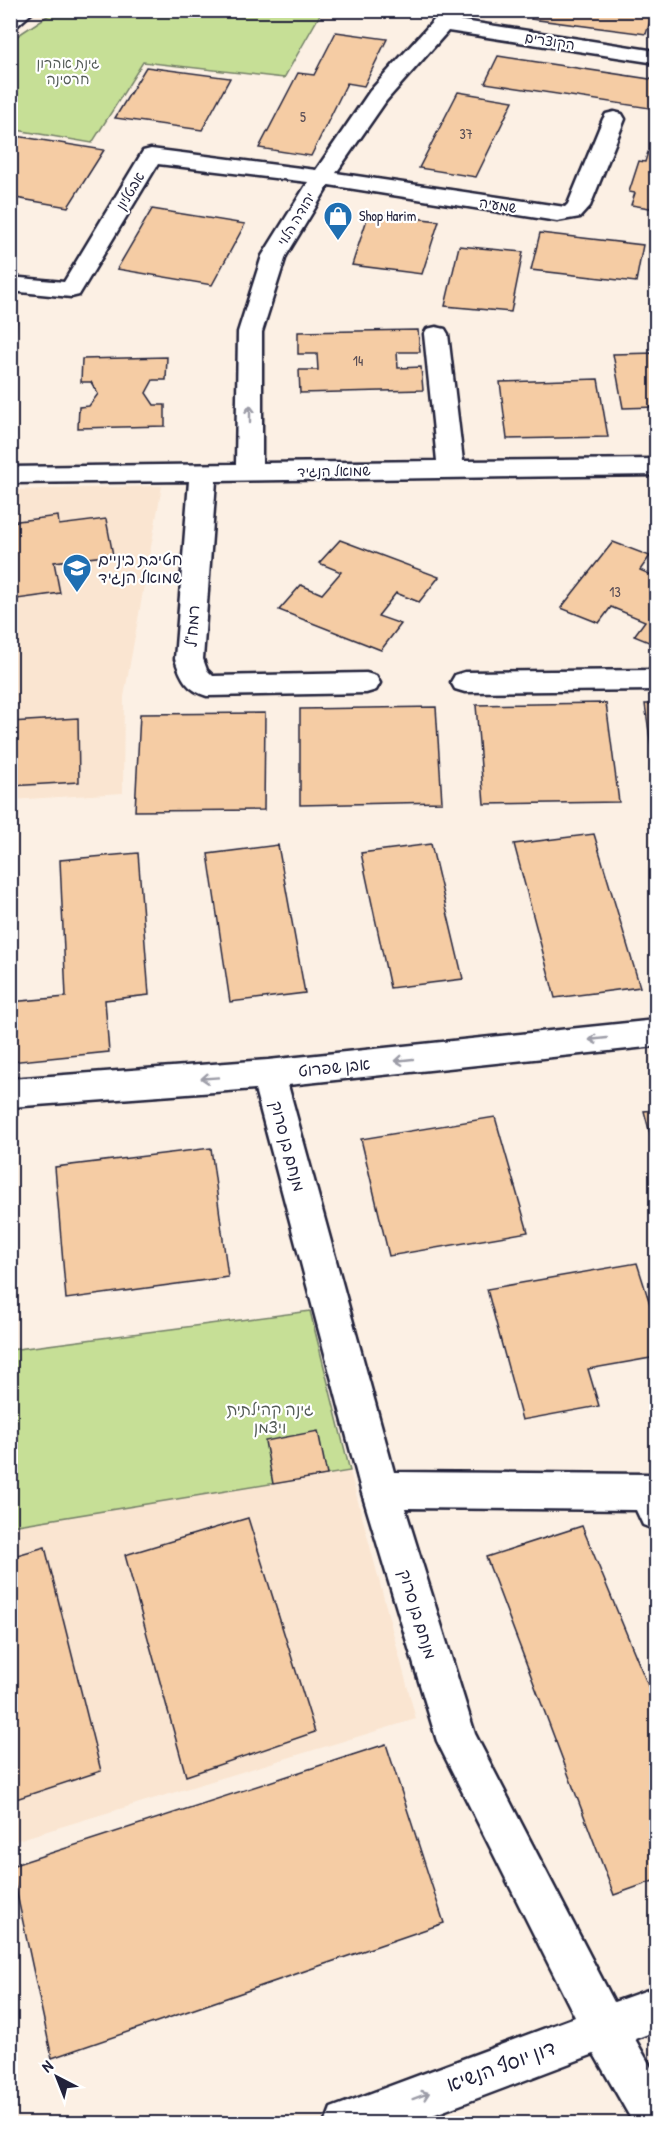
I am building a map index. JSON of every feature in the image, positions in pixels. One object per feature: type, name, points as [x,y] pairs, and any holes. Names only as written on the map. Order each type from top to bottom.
[{"type":"street","points":[[10,22],[25,10]]},
{"type":"street","name":"הקוצרים","points":[[449,17],[657,57]]},
{"type":"street","name":"יהודה הלוי","points":[[249,473],[250,332],[274,256],[321,177],[378,96],[449,17]]},
{"type":"street","name":"שמעיה","points":[[321,177],[568,214],[579,206],[614,119]]},
{"type":"street","name":"אבטליון","points":[[10,284],[70,291],[151,156],[321,177]]},
{"type":"street","points":[[436,334],[451,469]]},
{"type":"street","name":"שמואל הנגיד","points":[[10,475],[657,467]]},
{"type":"street","name":"רמח\"ל","points":[[203,474],[189,659],[194,675],[207,686],[366,683]]},
{"type":"street","points":[[465,682],[657,680]]},
{"type":"street","name":"אבן שפרוט","points":[[10,1093],[268,1074],[657,1033]]},
{"type":"street","name":"מנחם בן סרוק","points":[[268,1074],[380,1490],[457,1741],[604,2028],[657,2119]]},
{"type":"street","points":[[380,1490],[648,1492],[657,1512]]},
{"type":"street","name":"דון יוסף הנשיא","points":[[346,2124],[657,2009]]},
{"type":"shaded area","name":"חטיבת ביניים שמואל הנגיד","points":[[162,486],[124,697],[123,793],[11,800],[11,490]]},
{"type":"shaded area","points":[[350,1471],[416,1719],[11,1842],[11,1526]]},
{"type":"green space","name":"גינת אהרון חרסינה","points":[[55,11],[322,11],[284,78],[143,62],[92,143],[11,129],[11,40]]},
{"type":"green space","name":"גינה קהילתית ויצמן","points":[[310,1311],[350,1471],[11,1526],[10,1350]]},
{"type":"building","points":[[534,10],[654,10],[646,34],[531,19]]},
{"type":"building","points":[[336,32],[387,39],[364,86],[347,83],[311,156],[259,148],[298,73],[314,75]]},
{"type":"building","points":[[498,56],[656,80],[656,109],[485,83]]},
{"type":"building","points":[[146,67],[230,78],[202,130],[115,118]]},
{"type":"building","points":[[458,92],[513,101],[476,177],[419,168]]},
{"type":"building","points":[[16,136],[104,150],[68,207],[10,197],[10,144]]},
{"type":"building","points":[[648,152],[656,153],[656,209],[631,205],[635,193],[629,192],[639,161],[645,162]]},
{"type":"building","points":[[152,209],[245,224],[212,285],[117,269]]},
{"type":"building","points":[[369,213],[439,221],[422,274],[352,265]]},
{"type":"building","points":[[540,233],[643,245],[636,282],[531,270]]},
{"type":"building","points":[[459,246],[523,252],[511,312],[445,306]]},
{"type":"building","points":[[656,265],[656,323],[649,322]]},
{"type":"building","points":[[10,318],[17,318],[15,340],[10,340]]},
{"type":"building","points":[[418,330],[420,352],[397,352],[398,368],[421,367],[423,390],[300,393],[299,370],[318,370],[317,354],[298,354],[298,332]]},
{"type":"building","points":[[656,353],[656,407],[623,408],[613,354]]},
{"type":"building","points":[[167,357],[166,380],[153,380],[146,393],[154,405],[165,405],[165,426],[78,428],[79,407],[89,406],[98,394],[91,382],[81,382],[82,359]]},
{"type":"building","points":[[598,379],[608,437],[507,439],[500,382]]},
{"type":"building","name":"חטיבת ביניים שמואל הנגיד","points":[[58,516],[59,525],[106,519],[113,555],[54,562],[60,593],[10,600],[10,522]]},
{"type":"building","points":[[340,540],[439,577],[419,602],[396,593],[378,616],[401,624],[381,650],[279,610],[301,585],[322,594],[341,572],[319,563]]},
{"type":"building","points":[[613,542],[650,556],[640,570],[656,577],[656,645],[634,636],[645,621],[611,607],[599,623],[561,608]]},
{"type":"building","points":[[606,703],[619,802],[484,804],[476,705]]},
{"type":"building","points":[[645,704],[656,704],[656,781]]},
{"type":"building","points":[[436,707],[442,802],[300,805],[300,709]]},
{"type":"building","points":[[265,713],[264,810],[135,811],[140,714]]},
{"type":"building","points":[[78,718],[79,782],[10,786],[10,722]]},
{"type":"building","points":[[594,834],[640,987],[555,998],[514,844]]},
{"type":"building","points":[[431,844],[463,979],[390,988],[361,853]]},
{"type":"building","points":[[278,845],[305,993],[230,1002],[208,854]]},
{"type":"building","points":[[138,853],[149,995],[105,1000],[109,1052],[10,1062],[10,1002],[66,997],[60,860]]},
{"type":"building","points":[[656,1110],[656,1156],[644,1111]]},
{"type":"building","points":[[495,1117],[528,1232],[389,1256],[361,1139]]},
{"type":"building","points":[[211,1148],[228,1277],[66,1299],[55,1167]]},
{"type":"building","points":[[637,1263],[656,1323],[656,1357],[588,1369],[599,1406],[522,1420],[487,1289]]},
{"type":"building","points":[[318,1431],[327,1475],[273,1484],[265,1441]]},
{"type":"building","points":[[248,1518],[315,1732],[186,1776],[125,1555]]},
{"type":"building","points":[[582,1526],[656,1705],[656,1880],[614,1895],[486,1557]]},
{"type":"building","points":[[45,1547],[101,1771],[10,1801],[10,1557]]},
{"type":"building","points":[[386,1744],[444,1923],[52,2058],[11,1866]]},
{"type":"place","name":"Shop Harim","points":[[338,242]]},
{"type":"place","name":"חטיבת ביניים שמואל הנגיד","points":[[77,594]]}]
